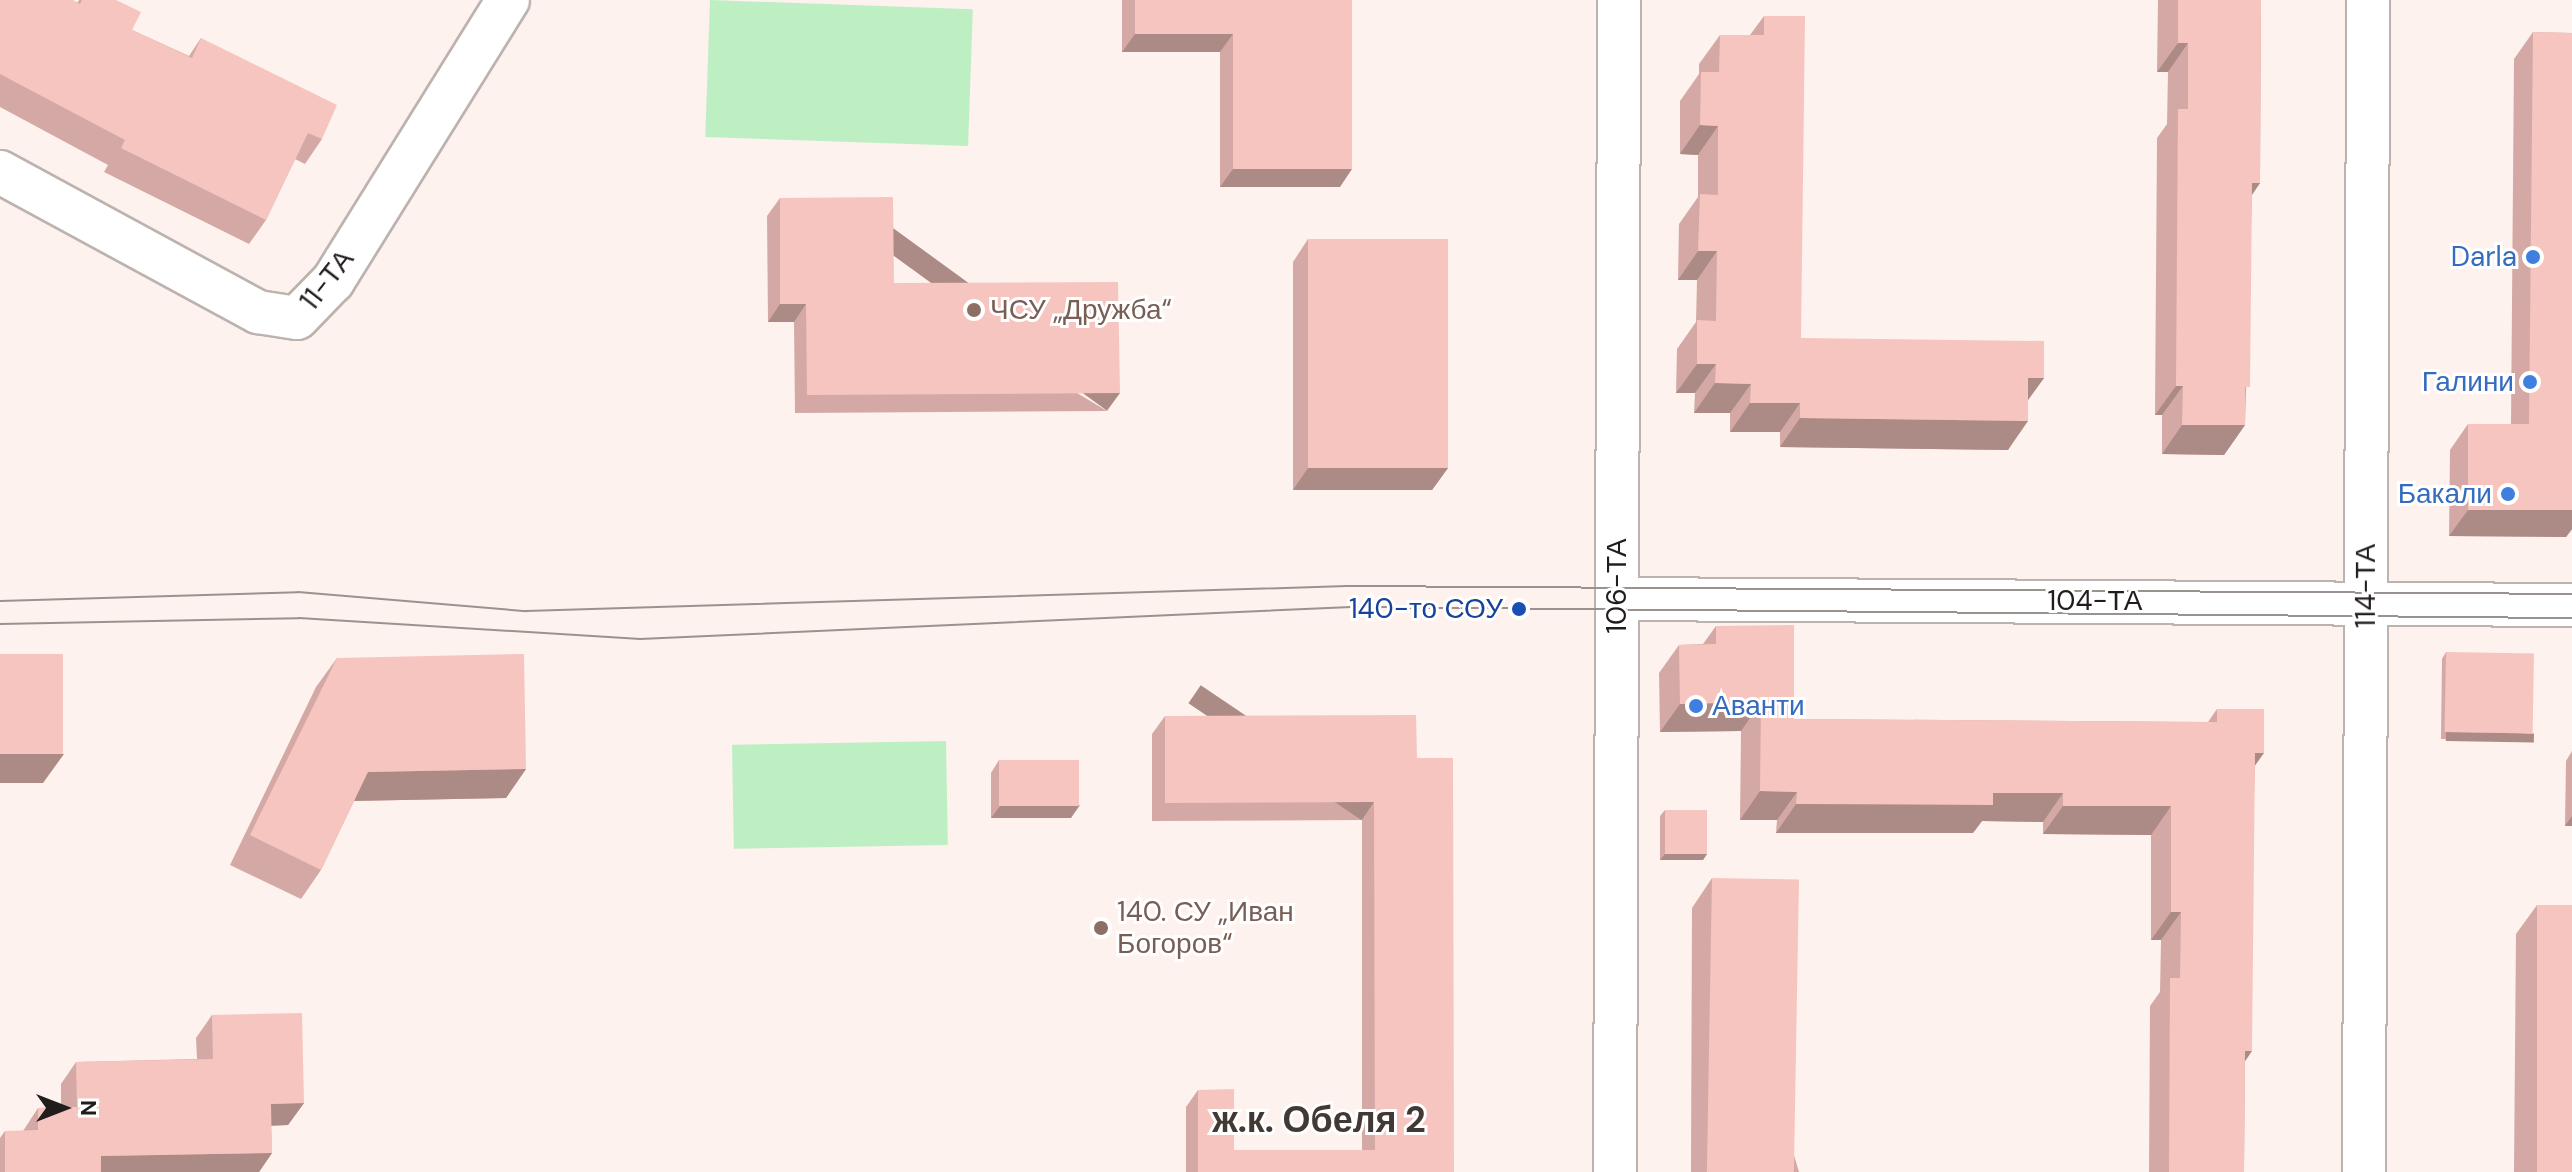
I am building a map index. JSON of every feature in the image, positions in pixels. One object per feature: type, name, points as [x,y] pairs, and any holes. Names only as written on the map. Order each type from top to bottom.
[{"type":"street","name":"11-ТА","points":[[0,172],[258,312],[297,318],[333,281],[508,0]]},
{"type":"street","name":"106-ТА","points":[[1615,1172],[1619,0]]},
{"type":"street","name":"114-ТА","points":[[2364,1172],[2368,0]]},
{"type":"street","name":"104-ТА","points":[[1617,599],[2572,605]]},
{"type":"green space","points":[[710,0],[973,9],[968,146],[705,137]]},
{"type":"green space","points":[[946,741],[948,845],[734,849],[732,745]]},
{"type":"building","points":[[0,0],[73,0],[80,4],[82,0],[116,0],[141,12],[132,30],[192,58],[201,38],[337,105],[322,139],[308,133],[266,220],[121,148],[125,140],[0,74]]},
{"type":"building","points":[[1135,0],[1352,0],[1352,169],[1233,169],[1233,34],[1135,34]]},
{"type":"building","points":[[2178,0],[2261,0],[2260,183],[2252,183],[2250,387],[2245,387],[2245,425],[2182,425],[2183,386],[2176,386],[2178,109],[2188,109],[2188,43],[2178,43]]},
{"type":"building","points":[[1764,16],[1805,16],[1801,338],[2044,341],[2044,378],[2028,378],[2028,421],[1800,418],[1800,403],[1750,403],[1751,384],[1715,383],[1716,364],[1697,364],[1697,320],[1716,321],[1717,251],[1698,251],[1700,194],[1718,195],[1718,126],[1700,125],[1701,72],[1719,72],[1720,35],[1764,35]]},
{"type":"building","points":[[2533,32],[2572,33],[2572,510],[2468,510],[2468,424],[2529,424]]},
{"type":"building","points":[[893,197],[894,283],[1118,282],[1120,393],[807,395],[806,304],[780,304],[780,198]]},
{"type":"building","points":[[1308,239],[1448,239],[1448,468],[1308,468]]},
{"type":"building","points":[[1794,625],[1794,719],[2217,722],[2217,709],[2264,709],[2264,753],[2255,753],[2252,1051],[2245,1051],[2244,1172],[2169,1172],[2170,978],[2180,978],[2181,912],[2171,912],[2171,806],[2063,806],[2063,793],[1993,793],[1993,805],[1796,804],[1797,792],[1760,791],[1761,702],[1680,704],[1679,645],[1716,644],[1716,626]]},
{"type":"building","points":[[2446,652],[2534,654],[2533,734],[2445,732]]},
{"type":"building","points":[[0,654],[63,654],[63,754],[0,754]]},
{"type":"building","points":[[524,654],[526,769],[368,772],[321,870],[250,835],[337,658]]},
{"type":"building","points":[[1416,715],[1417,758],[1453,758],[1454,1172],[1198,1172],[1198,1090],[1234,1089],[1234,1150],[1375,1150],[1374,802],[1165,803],[1165,716]]},
{"type":"building","points":[[999,760],[1079,760],[1079,806],[999,806]]},
{"type":"building","points":[[1665,810],[1707,810],[1707,854],[1665,854]]},
{"type":"building","points":[[1712,878],[1799,880],[1794,1172],[1707,1172]]},
{"type":"building","points":[[2537,905],[2572,905],[2572,1172],[2537,1172]]},
{"type":"building","points":[[302,1013],[304,1103],[271,1104],[272,1153],[101,1156],[101,1172],[5,1172],[5,1131],[38,1130],[38,1108],[77,1107],[76,1062],[213,1059],[212,1015]]},
{"type":"tram line","points":[[0,601],[298,592],[526,611],[1347,586],[2572,594]]},
{"type":"tram line","points":[[0,624],[299,618],[640,639],[1351,607],[2572,618]]},
{"type":"place","name":"Darla","points":[[2533,257]]},
{"type":"place","name":"ЧСУ „Дружба“","points":[[974,310]]},
{"type":"place","name":"Галини","points":[[2530,382]]},
{"type":"place","name":"Бакали","points":[[2508,494]]},
{"type":"place","name":"140-то СОУ","points":[[1519,609]]},
{"type":"place","name":"Аванти","points":[[1696,706]]},
{"type":"place","name":"140. СУ „Иван Богоров“","points":[[1101,928]]},
{"type":"district","name":"ж.к. Обеля 2","points":[[1319,1120]]}]
